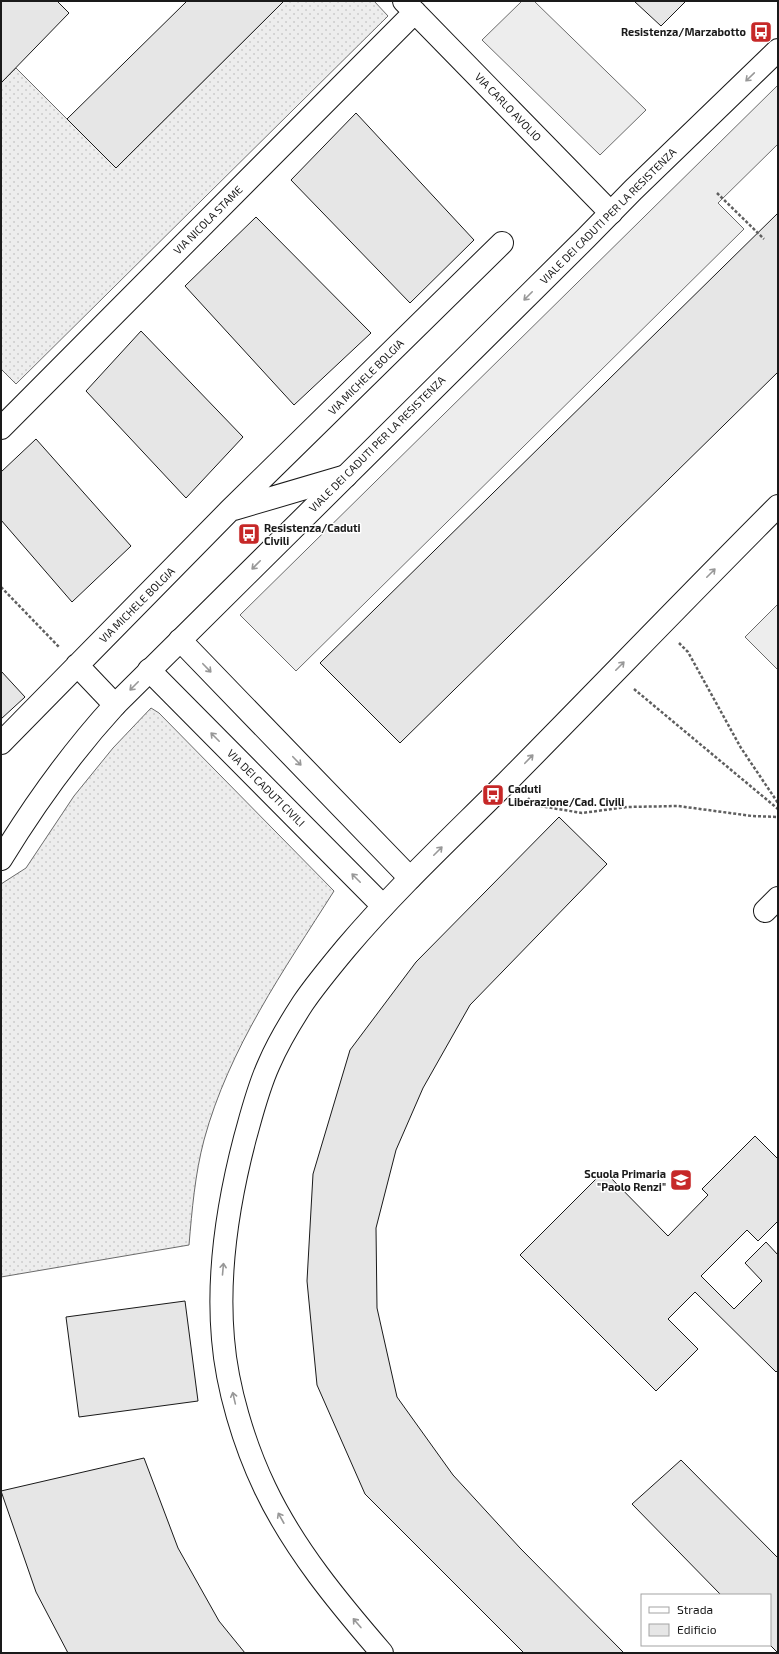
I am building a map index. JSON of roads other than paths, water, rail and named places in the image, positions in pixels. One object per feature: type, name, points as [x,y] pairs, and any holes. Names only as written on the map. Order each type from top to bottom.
[{"type":"street","name":"VIA CARLO AVOLIO","points":[[409,6],[611,213]]},
{"type":"street","name":"VIA NICOLA STAME","points":[[1,428],[409,6]]},
{"type":"street","name":"VIALE DEI CADUTI PER LA RESISTENZA","points":[[1,860],[52,782],[94,728],[115,705],[633,190],[778,50]]},
{"type":"street","name":"VIA MICHELE BOLGIA","points":[[1,743],[230,510],[502,243]]},
{"type":"street","name":"VIA MICHELE BOLGIA","points":[[230,510],[346,476]]},
{"type":"street","points":[[378,1651],[344,1608],[291,1535],[264,1486],[244,1434],[235,1404],[226,1364],[223,1341],[222,1284],[228,1220],[238,1166],[257,1095],[269,1064],[291,1022],[318,983],[383,906],[778,506]]},
{"type":"street","points":[[180,640],[410,878]]},
{"type":"street","points":[[77,665],[115,705]]},
{"type":"street","name":"VIA DEI CADUTI CIVILI","points":[[149,670],[383,906]]},
{"type":"place","name":"Resistenza/Marzabotto","points":[[761,32]]},
{"type":"place","name":"Resistenza/Caduti Civili","points":[[249,534]]},
{"type":"place","name":"Caduti Liberazione/Cad. Civili","points":[[493,795]]},
{"type":"place","name":"Scuola Primaria \"Paolo Renzi\"","points":[[681,1180]]}]
